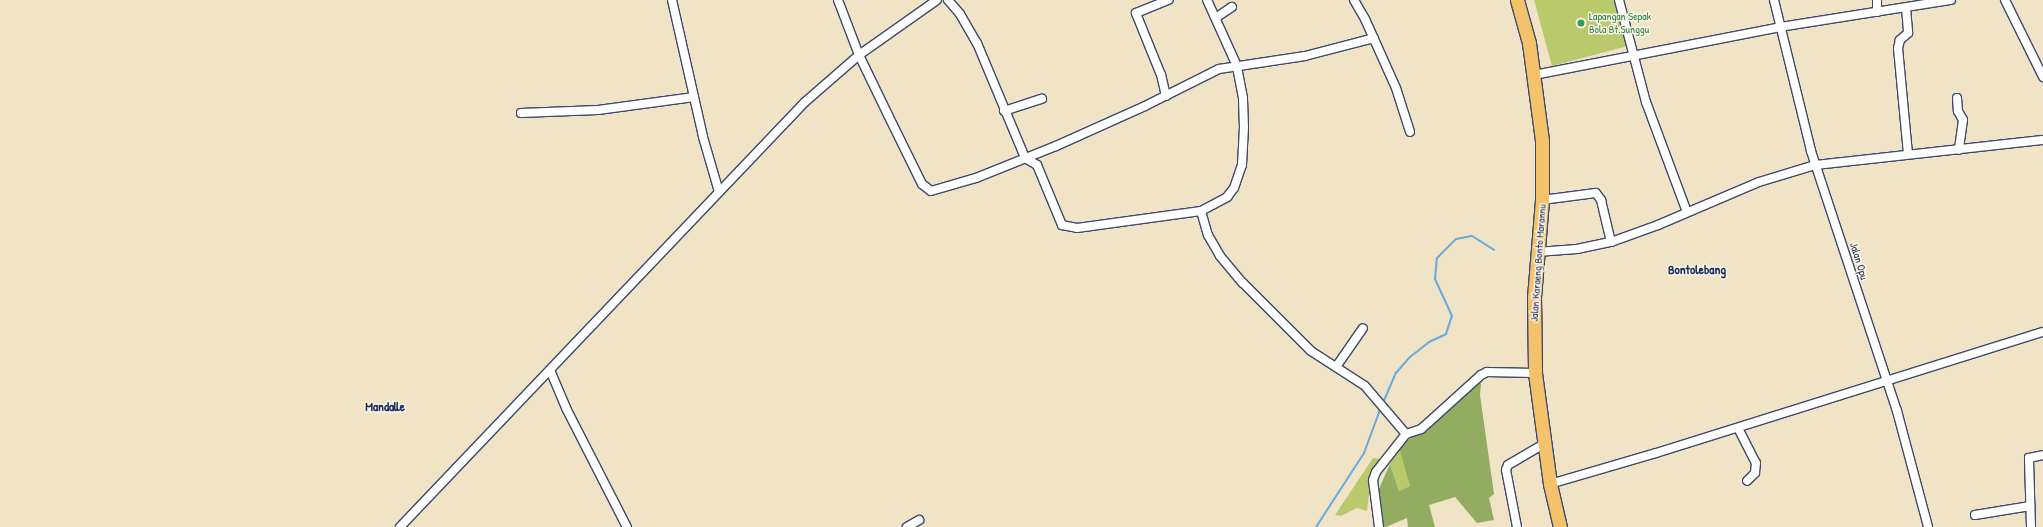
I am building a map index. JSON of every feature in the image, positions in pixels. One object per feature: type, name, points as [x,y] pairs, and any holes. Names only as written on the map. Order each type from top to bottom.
[{"type":"main road","name":"Jalan Karaeng Bonto Marannu","points":[[1517,0],[1529,39],[1542,140],[1542,200],[1534,297],[1535,373],[1550,484],[1560,527]]},
{"type":"street","points":[[672,0],[694,97],[719,192]]},
{"type":"street","points":[[838,0],[859,55],[922,184],[928,190],[976,178],[1025,158],[1166,96],[1219,69],[1305,56],[1374,38]]},
{"type":"street","points":[[400,527],[805,102],[859,55],[937,0]]},
{"type":"street","points":[[948,0],[960,14],[977,43],[1004,111],[1025,158],[1036,165],[1063,227],[1077,228],[1201,211],[1227,197],[1238,180],[1242,165],[1244,121],[1237,66],[1217,17],[1207,0]]},
{"type":"street","points":[[1166,96],[1161,75],[1136,13],[1168,0]]},
{"type":"street","points":[[1354,0],[1374,38],[1405,112],[1410,132]]},
{"type":"street","points":[[1619,0],[1646,102],[1687,212]]},
{"type":"street","name":"Jalan Opu","points":[[1774,0],[1815,165],[1887,381],[1928,527]]},
{"type":"street","points":[[1877,0],[1877,12]]},
{"type":"street","points":[[1534,75],[1780,27],[1951,0]]},
{"type":"street","points":[[2005,0],[2043,77]]},
{"type":"street","points":[[1217,17],[1232,7]]},
{"type":"street","points":[[1906,8],[1908,33],[1900,40],[1898,48],[1908,152]]},
{"type":"street","points":[[521,113],[598,110],[694,97]]},
{"type":"street","points":[[1957,98],[1958,111],[1963,120],[1959,150]]},
{"type":"street","points":[[1004,111],[1042,99]]},
{"type":"street","points":[[1537,252],[1577,249],[1611,242],[1759,182],[1815,165],[1908,152],[1959,150],[2043,140]]},
{"type":"street","points":[[1542,200],[1596,193],[1601,200],[1611,242]]},
{"type":"street","points":[[1201,211],[1208,235],[1220,256],[1310,352],[1365,386],[1406,434]]},
{"type":"street","points":[[1336,367],[1363,328]]},
{"type":"street","points":[[1550,484],[1738,428],[2043,332]]},
{"type":"street","points":[[550,370],[577,431],[628,527]]},
{"type":"street","points":[[1380,527],[1374,487],[1376,472],[1406,434],[1421,429],[1481,375],[1487,372],[1535,373]]},
{"type":"street","points":[[1738,428],[1756,463],[1755,473],[1747,481]]},
{"type":"street","points":[[1517,527],[1506,470],[1508,465],[1544,444]]},
{"type":"street","points":[[2032,527],[2029,458],[2043,455]]},
{"type":"street","points":[[1975,515],[2030,506]]},
{"type":"street","points":[[907,527],[919,520]]},
{"type":"green space","name":"Lapangan Sepak Bola Bt.Sunggu","points":[[1534,0],[1615,0],[1628,46],[1552,66]]},
{"type":"green space","points":[[1482,374],[1480,395],[1494,494],[1489,498],[1494,520],[1477,523],[1455,497],[1429,505],[1435,527],[1408,527],[1407,518],[1386,527],[1379,527],[1377,493],[1390,464],[1399,491],[1410,486],[1400,451],[1400,439],[1408,440],[1454,405],[1467,387]]},
{"type":"green space","points":[[1400,446],[1410,486],[1399,491],[1390,464],[1396,448]]},
{"type":"green space","points":[[1373,458],[1382,459],[1370,486],[1367,511],[1357,508],[1341,516],[1335,515]]},
{"type":"waterway","points":[[1383,403],[1396,373],[1410,357],[1429,342],[1446,334],[1452,316],[1435,279],[1437,258],[1456,239],[1472,236],[1494,250]]},
{"type":"waterway","points":[[1316,527],[1364,453],[1381,407]]},
{"type":"place","name":"Lapangan Sepak Bola Bt.Sunggu","points":[[1581,23]]},
{"type":"district","name":"Bontolebang","points":[[1697,269]]},
{"type":"district","name":"Mandalle","points":[[385,406]]}]
